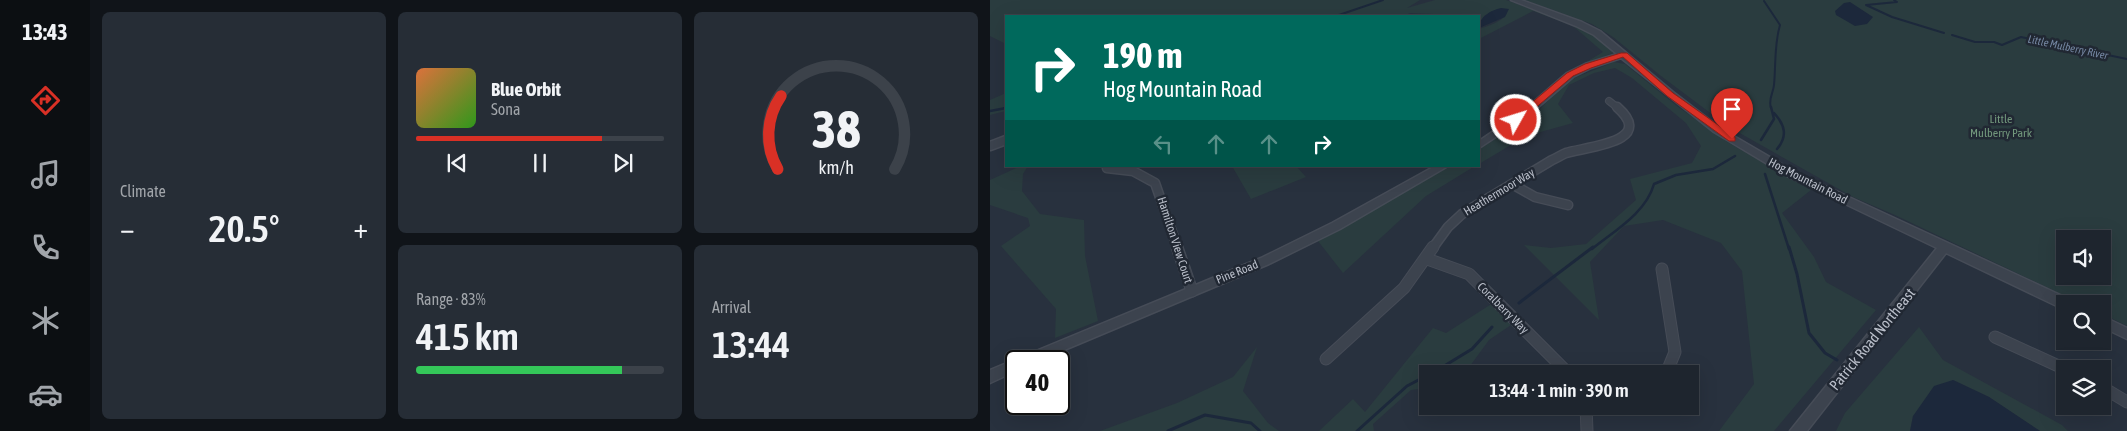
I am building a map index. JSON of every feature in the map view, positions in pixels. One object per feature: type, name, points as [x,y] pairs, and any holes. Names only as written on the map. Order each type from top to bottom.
[{"type":"street","name":"Hog Mountain Road","points":[[1515,0],[1580,24],[1597,33],[1670,94],[1711,125],[1761,158],[1826,191],[2056,299]]},
{"type":"street","points":[[1480,144],[1526,113],[1570,75],[1588,66],[1624,54]]},
{"type":"street","name":"Heathermoor Way","points":[[1326,359],[1404,288],[1427,259],[1448,227],[1462,214],[1552,160],[1566,154],[1618,141],[1626,132],[1628,124],[1625,116],[1609,100]]},
{"type":"street","points":[[990,146],[1005,140]]},
{"type":"street","name":"Pine Road","points":[[1050,350],[1265,261],[1336,226],[1441,167]]},
{"type":"street","name":"Hamilton View Court","points":[[1107,168],[1130,168],[1141,172],[1155,183],[1192,291]]},
{"type":"street","points":[[1512,184],[1535,197],[1568,205]]},
{"type":"street","name":"Patrick Road Northeast","points":[[1798,431],[1945,246]]},
{"type":"street","name":"Coralberry Way","points":[[1427,259],[1457,268],[1469,274],[1560,365]]},
{"type":"street","points":[[1662,269],[1675,352],[1670,365]]},
{"type":"street","points":[[2111,326],[2127,334]]},
{"type":"street","points":[[1995,337],[2056,365]]},
{"type":"street","points":[[990,377],[1005,370]]},
{"type":"street","points":[[2111,393],[2127,402]]},
{"type":"street","points":[[1587,415],[1587,431]]},
{"type":"green space","points":[[990,0],[1420,0],[1407,8],[1435,0],[1506,0],[1578,25],[1608,45],[1613,53],[1583,64],[1603,52],[1573,26],[1533,11],[1480,38],[1480,29],[1498,21],[1507,13],[1485,15],[1480,22],[1480,15],[1410,13],[1405,15],[1005,15],[1005,44],[990,36]]},
{"type":"green space","name":"Little Mulberry Park","points":[[1525,0],[2127,0],[2127,326],[2111,318],[2111,295],[2063,295],[1853,197],[1729,127],[1613,37],[1592,24]]},
{"type":"green space","points":[[1614,62],[1625,64],[1677,106],[1726,141],[1811,190],[1782,213],[1814,257],[1826,282],[1876,310],[1774,431],[1719,431],[1754,384],[1742,271],[1721,243],[1663,220],[1624,226],[1590,262],[1599,320],[1524,245],[1551,248],[1586,244],[1636,200],[1630,179],[1692,163],[1701,146],[1686,123],[1632,78],[1615,68],[1594,73],[1569,85],[1558,104],[1573,123],[1526,136],[1480,163],[1480,148],[1539,110],[1567,81]]},
{"type":"green space","points":[[1005,93],[1005,111],[990,115],[990,100]]},
{"type":"green space","points":[[1019,167],[1027,167],[1023,174],[1022,191],[1040,214],[1084,220],[1085,256],[1098,321],[1055,338],[1056,309],[1001,246],[1030,226],[1028,218],[990,205],[990,180]]},
{"type":"green space","points":[[1233,167],[1297,167],[1306,177],[1251,199]]},
{"type":"green space","points":[[1448,167],[1473,167],[1426,196],[1343,273],[1318,241]]},
{"type":"green space","points":[[1493,303],[1511,325],[1489,340],[1471,365],[1419,365],[1419,389],[1411,390],[1373,424],[1374,431],[1319,431],[1353,399],[1365,412],[1433,328],[1446,333]]},
{"type":"green space","points":[[1919,327],[1943,360],[2062,425],[2068,431],[2040,431],[1989,397],[1953,380],[1913,416],[1910,431],[1836,431],[1845,413]]},
{"type":"green space","points":[[1257,347],[1243,391],[1268,423],[1279,431],[1100,431],[1177,403],[1233,377]]},
{"type":"water","points":[[1850,2],[1873,17],[1867,24],[1855,26],[1836,15],[1835,11],[1844,3]]},
{"type":"water","points":[[1509,9],[1505,17],[1480,28],[1481,21],[1493,10]]},
{"type":"water","points":[[1953,380],[1989,397],[2040,431],[1910,431],[1913,416],[1934,386]]},
{"type":"waterway","points":[[1339,15],[1383,0]]},
{"type":"waterway","name":"Little Mulberry River","points":[[1894,0],[1897,2],[1866,5],[1892,17],[1944,33]]},
{"type":"waterway","points":[[1764,1],[1780,25],[1776,47],[1774,85],[1770,102],[1771,108]]},
{"type":"waterway","name":"Little Mulberry River","points":[[1952,35],[1975,42],[1994,42],[2002,45],[2021,37],[2127,59]]},
{"type":"waterway","points":[[1761,140],[1774,119],[1771,107]]},
{"type":"waterway","points":[[990,111],[1005,108]]},
{"type":"waterway","points":[[1774,113],[1781,122],[1784,131],[1783,140],[1777,149]]},
{"type":"waterway","points":[[1592,249],[1637,213],[1650,194],[1654,184],[1676,175],[1713,169],[1735,156]]},
{"type":"waterway","points":[[1765,174],[1789,249]]},
{"type":"waterway","points":[[1519,303],[1593,247]]},
{"type":"waterway","points":[[1789,247],[1797,274],[1809,333],[1825,353],[1837,360]]},
{"type":"waterway","points":[[1446,365],[1472,349],[1492,327]]},
{"type":"waterway","points":[[1357,431],[1407,386],[1419,380]]},
{"type":"waterway","points":[[1168,431],[1205,415],[1251,423],[1260,431]]},
{"type":"route","points":[[1516,120],[1570,75],[1588,66],[1624,54],[1670,94],[1717,130],[1732,139]]}]
